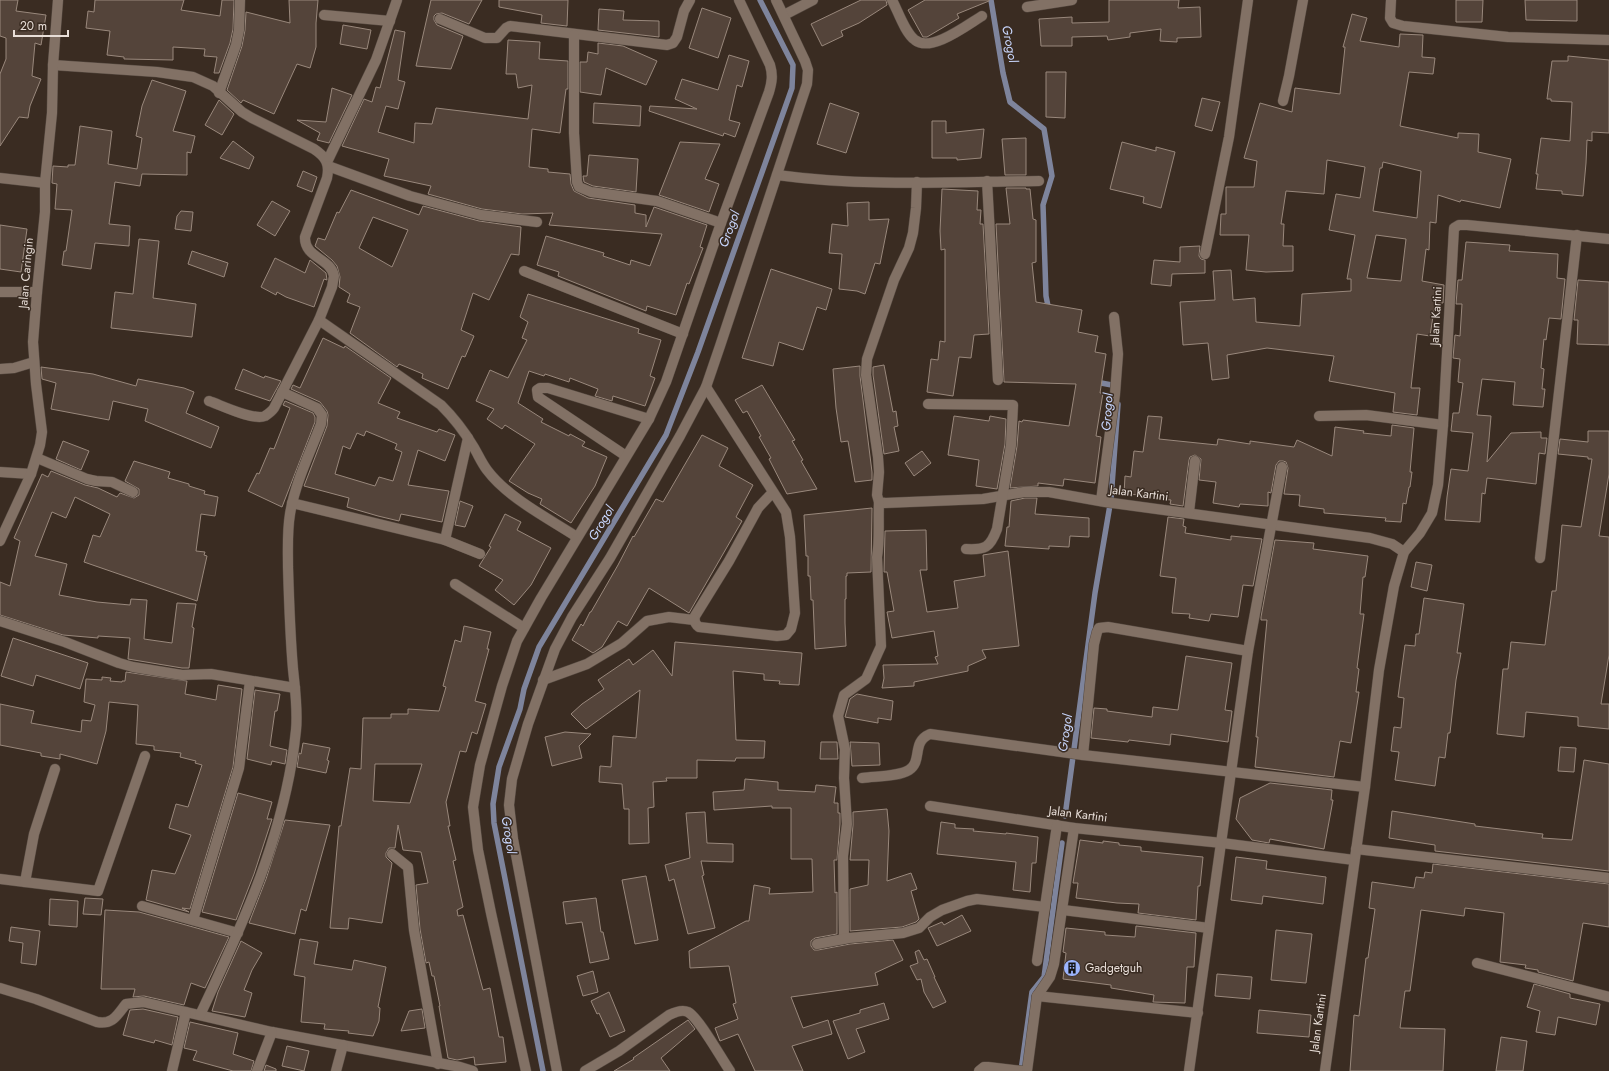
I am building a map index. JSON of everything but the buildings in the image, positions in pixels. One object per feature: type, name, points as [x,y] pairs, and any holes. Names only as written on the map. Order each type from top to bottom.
[{"type":"street","name":"Jalan Caringin","points":[[0,541],[31,474],[37,458],[42,432],[34,362],[34,342],[37,292],[45,212],[45,183],[52,113],[53,65],[58,0]]},
{"type":"street","points":[[219,93],[236,45],[239,30],[240,0]]},
{"type":"street","points":[[209,401],[250,415],[264,416],[274,408],[318,320],[332,287],[334,276],[329,267],[308,250],[305,237],[327,178],[328,164],[376,60],[397,0]]},
{"type":"street","points":[[440,19],[485,38],[497,38],[506,28],[510,26],[574,35],[667,45],[673,43],[678,37],[684,11],[690,0]]},
{"type":"street","points":[[526,1071],[478,850],[473,807],[480,765],[502,686],[517,641],[577,537],[649,420],[666,382],[721,222],[772,81],[773,73],[766,55],[739,0]]},
{"type":"street","points":[[557,1071],[535,946],[514,846],[509,805],[515,766],[555,649],[572,617],[610,558],[680,436],[706,387],[805,94],[808,78],[808,70],[805,61],[776,0]]},
{"type":"street","points":[[784,15],[813,0]]},
{"type":"street","points":[[892,0],[909,33],[914,40],[920,44],[934,43],[982,16]]},
{"type":"street","points":[[1026,7],[1072,0]]},
{"type":"street","points":[[1205,254],[1229,136],[1248,0]]},
{"type":"street","points":[[1283,101],[1303,0]]},
{"type":"street","points":[[1391,0],[1390,18],[1393,23],[1403,26],[1508,36],[1609,40]]},
{"type":"street","points":[[324,15],[390,21]]},
{"type":"street","points":[[574,35],[574,133],[578,187],[591,192],[656,201],[721,222]]},
{"type":"street","points":[[53,65],[185,75],[193,77],[208,83],[247,115],[314,149],[324,157],[328,164],[410,196],[481,215],[538,222]]},
{"type":"street","points":[[778,175],[818,180],[917,182],[1039,181]]},
{"type":"street","points":[[0,178],[45,183]]},
{"type":"street","points":[[987,181],[998,380]]},
{"type":"street","points":[[844,939],[843,856],[847,824],[844,778],[845,749],[838,716],[844,695],[866,679],[881,646],[877,557],[877,488],[879,472],[866,375],[866,359],[894,280],[909,248],[915,224],[917,182]]},
{"type":"street","name":"Jalan Kartini","points":[[1325,1071],[1379,670],[1394,586],[1404,552],[1420,533],[1432,513],[1438,486],[1454,228],[1459,225],[1467,225],[1609,239]]},
{"type":"street","points":[[1540,558],[1577,235]]},
{"type":"street","points":[[524,271],[683,334]]},
{"type":"street","points":[[0,292],[37,292]]},
{"type":"street","points":[[1103,501],[1118,354],[1114,317]]},
{"type":"street","points":[[318,320],[441,406],[449,413],[468,438],[488,471],[510,492],[536,511],[577,537]]},
{"type":"street","points":[[0,369],[14,368],[34,362]]},
{"type":"street","points":[[694,620],[699,627],[777,636],[786,635],[794,622],[795,600],[790,537],[786,512],[706,387]]},
{"type":"street","points":[[626,456],[538,396],[538,390],[540,388],[552,389],[649,420]]},
{"type":"street","points":[[200,1015],[238,933],[272,845],[282,811],[296,729],[295,688],[290,625],[288,534],[292,503],[321,424],[322,415],[317,408],[282,392]]},
{"type":"street","points":[[928,404],[1013,405],[1011,445],[997,530],[992,541],[987,547],[978,550],[966,549]]},
{"type":"street","points":[[1319,416],[1366,415],[1443,424]]},
{"type":"street","points":[[445,540],[468,438]]},
{"type":"street","points":[[37,458],[87,479],[112,482],[133,492]]},
{"type":"street","points":[[1189,512],[1195,461]]},
{"type":"street","points":[[1190,1071],[1248,651],[1282,467]]},
{"type":"street","points":[[0,472],[31,474]]},
{"type":"street","points":[[694,620],[758,508],[773,492]]},
{"type":"street","name":"Jalan Kartini","points":[[878,501],[885,503],[983,499],[1024,492],[1035,492],[1119,502],[1370,538],[1392,544],[1404,552]]},
{"type":"street","points":[[292,503],[445,540],[480,554]]},
{"type":"street","points":[[455,584],[524,628]]},
{"type":"street","points":[[544,680],[587,664],[622,643],[647,621],[669,617],[694,620]]},
{"type":"street","points":[[0,621],[65,642],[133,667],[182,675],[211,674],[295,688]]},
{"type":"street","points":[[1081,755],[1094,644],[1099,628],[1108,627],[1248,651]]},
{"type":"street","points":[[193,920],[239,768],[250,681]]},
{"type":"street","points":[[862,778],[903,773],[911,769],[915,762],[919,744],[924,737],[930,734],[1081,755],[1364,787]]},
{"type":"street","points":[[0,879],[98,891],[146,756]]},
{"type":"street","points":[[25,882],[34,834],[55,769]]},
{"type":"street","name":"Jalan Kartini","points":[[930,806],[1074,828],[1222,843],[1354,860]]},
{"type":"street","points":[[1037,961],[1056,825]]},
{"type":"street","points":[[979,1071],[984,1067],[988,1067],[1022,1071],[1037,996],[1052,972],[1063,910],[1074,828]]},
{"type":"street","points":[[1356,849],[1609,878]]},
{"type":"street","points":[[392,854],[408,867],[414,930],[438,1064]]},
{"type":"street","points":[[817,944],[844,939],[903,933],[919,928],[935,913],[967,901],[977,899],[1045,907]]},
{"type":"street","points":[[142,906],[238,933]]},
{"type":"street","points":[[1063,910],[1209,928]]},
{"type":"street","points":[[1477,963],[1609,997]]},
{"type":"street","points":[[0,988],[104,1023],[113,1020],[126,1004],[143,1002],[272,1032],[473,1071]]},
{"type":"street","points":[[1037,996],[1198,1013]]},
{"type":"street","points":[[585,1071],[619,1051],[669,1015],[678,1011],[686,1011],[693,1016],[730,1071]]},
{"type":"street","points":[[172,1071],[186,1012]]},
{"type":"street","points":[[257,1071],[272,1032]]},
{"type":"street","points":[[336,1071],[343,1045]]},
{"type":"waterway","name":"Grogol","points":[[543,1071],[494,823],[493,804],[499,767],[520,709],[524,689],[539,647],[666,435],[698,352],[792,88],[793,65],[760,0]]},
{"type":"waterway","name":"Grogol","points":[[991,0],[1003,73],[1010,102],[1044,129],[1052,176],[1043,205],[1046,296],[1049,311]]},
{"type":"waterway","name":"Grogol","points":[[1096,382],[1117,386]]},
{"type":"waterway","name":"Grogol","points":[[1065,816],[1095,593],[1111,499],[1118,404]]},
{"type":"waterway","name":"Grogol","points":[[1021,1071],[1032,992],[1044,977],[1062,843]]},
{"type":"place","name":"Gadgetguh","points":[[1072,968]]}]
